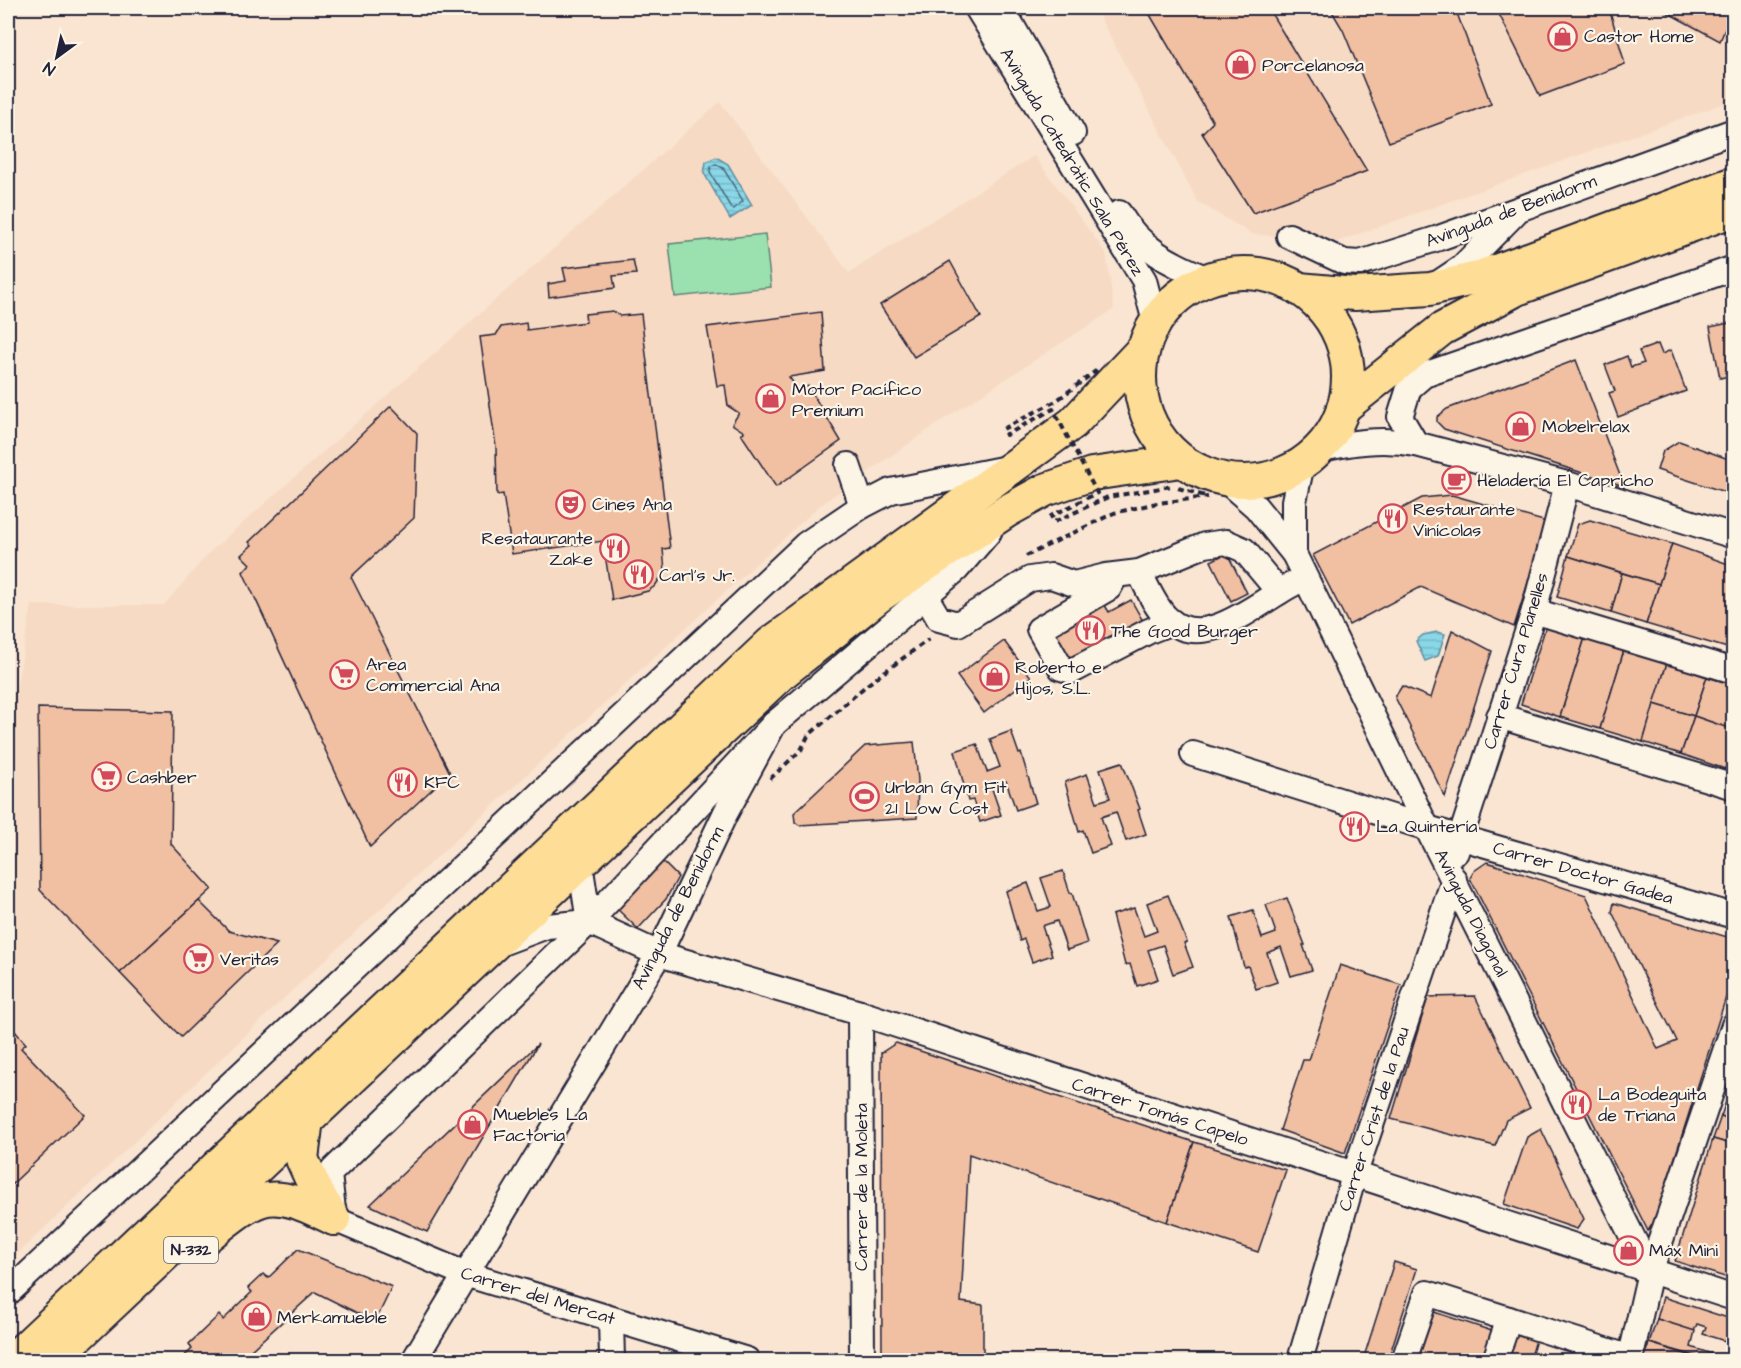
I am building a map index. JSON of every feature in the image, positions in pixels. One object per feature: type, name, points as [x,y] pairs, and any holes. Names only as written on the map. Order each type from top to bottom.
[{"type":"main road","points":[[1299,289],[1355,294],[1430,289],[1477,278],[1734,183]]},
{"type":"main road","points":[[1343,408],[1442,329],[1517,289],[1734,210]]},
{"type":"main road","points":[[12,1360],[771,643],[1073,423],[1149,336],[1169,304],[1187,289],[1208,279],[1231,274],[1255,274],[1278,279],[1299,289],[1324,312],[1341,341],[1347,363],[1348,386],[1343,408],[1329,438],[1310,457],[1265,479],[1244,482],[1224,479],[1195,469],[1177,473],[1080,477],[1045,490],[1007,511],[878,597],[780,675],[57,1356]]},
{"type":"main road","points":[[1149,336],[1139,374],[1142,399],[1147,415],[1177,473]]},
{"type":"main road","points":[[307,1119],[302,1159],[318,1194],[334,1219]]},
{"type":"main road","name":"N-332","points":[[57,1356],[227,1221],[265,1197],[279,1197],[306,1205],[334,1219]]},
{"type":"street","name":"Avinguda Catedràtic Sala Pérez","points":[[977,8],[1144,280],[1149,336]]},
{"type":"street","name":"Avinguda Catedràtic Sala Pérez","points":[[1002,8],[1123,220],[1148,249],[1174,265],[1208,279]]},
{"type":"street","name":"Avinguda de Benidorm","points":[[1289,236],[1344,262],[1360,263],[1439,238],[1734,131]]},
{"type":"street","points":[[1430,289],[1461,267],[1521,207]]},
{"type":"street","points":[[1416,444],[1400,417],[1409,388],[1424,375],[1734,268]]},
{"type":"street","points":[[1310,457],[1357,442],[1392,440],[1416,444],[1567,484],[1734,536]]},
{"type":"street","name":"Avinguda Diagonal","points":[[1294,554],[1294,501],[1310,457]]},
{"type":"street","points":[[848,465],[862,506]]},
{"type":"street","points":[[8,1293],[806,544],[862,506],[891,491],[1009,468]]},
{"type":"street","name":"Avinguda Diagonal","points":[[1224,479],[1256,507],[1294,554],[1427,828],[1650,1272]]},
{"type":"street","name":"Carrer Cura Planelles","points":[[1450,872],[1534,611],[1567,484]]},
{"type":"street","name":"Avinguda de Benidorm","points":[[414,1360],[659,954],[725,814],[774,724],[957,569],[1007,511]]},
{"type":"street","points":[[925,595],[939,619],[958,624],[1030,579],[1051,576],[1074,584],[1127,573],[1205,545],[1226,542],[1244,550],[1279,592]]},
{"type":"street","points":[[1127,573],[1166,618],[1179,628],[1193,631],[1220,626],[1306,578]]},
{"type":"street","points":[[1127,573],[1109,588],[1039,629],[1061,668],[1072,670],[1149,631],[1172,622]]},
{"type":"street","points":[[1534,611],[1734,670]]},
{"type":"street","points":[[1499,716],[1734,788]]},
{"type":"street","points":[[334,1219],[329,1174],[589,922],[774,724]]},
{"type":"street","name":"Carrer Doctor Gadea","points":[[1193,754],[1427,828],[1734,916]]},
{"type":"street","points":[[580,862],[589,922]]},
{"type":"street","name":"Carrer Crist de la Pau","points":[[1300,1360],[1354,1176],[1450,872]]},
{"type":"street","points":[[488,949],[547,926],[589,922]]},
{"type":"street","name":"Carrer Tomás Capelo","points":[[589,922],[659,954],[860,1013],[1354,1176],[1734,1298]]},
{"type":"street","name":"Carrer de la Moleta","points":[[860,1013],[862,1360]]},
{"type":"street","points":[[1404,1360],[1427,1293],[1630,1360],[1650,1272],[1734,1025]]},
{"type":"street","name":"Carrer del Mercat","points":[[334,1219],[465,1274],[747,1360]]},
{"type":"street","points":[[611,1319],[612,1360]]},
{"type":"street","points":[[1495,1360],[1509,1319]]},
{"type":"path","points":[[1097,370],[1056,401],[1003,429],[1006,435],[1053,409],[1096,493],[1051,516],[1054,522],[1108,497],[1177,473]]},
{"type":"shaded area","points":[[1095,8],[1733,8],[1733,100],[1336,242],[1252,234],[1198,202]]},
{"type":"shaded area","points":[[720,102],[849,273],[1034,156],[1106,253],[1114,309],[950,415],[819,506],[301,982],[8,1263],[8,733],[32,605],[164,605],[210,552]]},
{"type":"green space","points":[[765,234],[771,287],[675,297],[669,244]]},
{"type":"water","points":[[716,157],[728,164],[752,205],[730,219],[704,173],[706,162]]},
{"type":"water","points":[[1437,632],[1445,634],[1438,656],[1425,661],[1416,641],[1423,635]]},
{"type":"building","name":"Porcelanosa","points":[[1146,8],[1268,8],[1367,171],[1253,213],[1202,133],[1213,122]]},
{"type":"building","points":[[1330,8],[1455,8],[1491,104],[1389,142],[1343,30]]},
{"type":"building","name":"Castor Home","points":[[1496,8],[1609,8],[1625,64],[1540,96]]},
{"type":"building","points":[[1659,8],[1734,8],[1720,41]]},
{"type":"building","points":[[633,260],[636,274],[613,276],[615,288],[549,297],[548,284],[566,281],[563,268]]},
{"type":"building","points":[[950,261],[981,317],[914,357],[880,305]]},
{"type":"building","points":[[613,311],[620,316],[641,314],[670,548],[663,549],[665,571],[655,586],[648,591],[612,600],[603,541],[512,554],[503,494],[497,495],[496,447],[480,337],[496,335],[501,327],[526,323],[527,330],[586,322],[585,314]]},
{"type":"building","name":"Motor Pacífico Premium","points":[[821,312],[825,371],[789,377],[800,392],[808,386],[841,441],[776,487],[741,434],[744,432],[732,424],[739,413],[728,406],[725,385],[717,386],[707,327]]},
{"type":"building","points":[[1734,322],[1734,375],[1720,378],[1710,327]]},
{"type":"building","points":[[1658,344],[1662,354],[1671,350],[1686,391],[1618,417],[1609,393],[1615,391],[1605,365],[1627,356],[1631,367],[1644,363],[1639,351]]},
{"type":"building","name":"Mobelrelax","points":[[1576,360],[1624,486],[1444,429],[1437,422],[1437,417],[1447,409]]},
{"type":"building","name":"Area Commercial Ana","points":[[391,406],[417,433],[414,518],[351,577],[452,777],[449,781],[443,779],[370,847],[243,572],[250,564],[241,555],[252,545],[249,542]]},
{"type":"building","points":[[1679,441],[1734,461],[1734,495],[1657,470],[1663,451]]},
{"type":"building","points":[[1452,495],[1547,522],[1514,627],[1421,587],[1349,625],[1313,555],[1422,498]]},
{"type":"building","points":[[1590,520],[1672,544],[1659,584],[1568,556],[1578,524]]},
{"type":"building","points":[[1672,544],[1734,566],[1734,650],[1646,624]]},
{"type":"building","points":[[1227,553],[1247,593],[1231,601],[1211,561]]},
{"type":"building","points":[[1568,556],[1622,573],[1611,613],[1557,597]]},
{"type":"building","points":[[1622,573],[1659,584],[1646,624],[1611,613]]},
{"type":"building","points":[[1101,599],[1109,612],[1131,600],[1144,623],[1065,665],[1045,629]]},
{"type":"building","points":[[1546,626],[1585,638],[1560,717],[1521,704]]},
{"type":"building","points":[[1452,630],[1492,651],[1445,797],[1395,697],[1402,686],[1431,698]]},
{"type":"building","points":[[1585,638],[1624,650],[1600,729],[1560,717]]},
{"type":"building","name":"Roberto e Hijos, S.L.","points":[[1004,641],[1031,677],[984,713],[957,676]]},
{"type":"building","points":[[1624,650],[1667,663],[1643,742],[1600,729]]},
{"type":"building","points":[[1667,663],[1707,677],[1694,716],[1654,704]]},
{"type":"building","points":[[1707,677],[1734,685],[1734,730],[1694,716]]},
{"type":"building","points":[[1654,704],[1694,716],[1681,754],[1643,742]]},
{"type":"building","name":"Cashber","points":[[38,708],[173,711],[171,844],[212,889],[120,973],[40,890]]},
{"type":"building","points":[[1694,716],[1734,730],[1734,743],[1725,769],[1681,754]]},
{"type":"building","points":[[1011,731],[1019,754],[1021,753],[1036,803],[1016,810],[1006,781],[991,786],[1001,815],[980,822],[973,800],[968,801],[955,751],[977,744],[987,772],[1000,767],[990,739]]},
{"type":"building","name":"Urban Gym Fit 21 Low Cost","points":[[914,742],[918,780],[917,818],[799,825],[795,822],[794,813],[865,746]]},
{"type":"building","points":[[1734,743],[1734,772],[1725,769]]},
{"type":"building","points":[[1122,762],[1140,809],[1138,810],[1146,834],[1126,841],[1116,812],[1101,817],[1111,846],[1091,853],[1083,830],[1079,832],[1065,782],[1087,774],[1097,802],[1110,798],[1100,769]]},
{"type":"building","points":[[659,858],[678,877],[666,899],[638,929],[613,905]]},
{"type":"building","points":[[1487,862],[1586,895],[1658,1049],[1677,1041],[1612,912],[1614,903],[1734,939],[1734,972],[1655,1220],[1648,1231],[1470,878],[1474,871]]},
{"type":"building","points":[[1063,871],[1087,943],[1067,950],[1057,921],[1042,926],[1052,955],[1032,962],[1024,939],[1020,941],[1006,891],[1028,883],[1038,911],[1051,907],[1041,878]]},
{"type":"building","points":[[1168,895],[1187,942],[1184,943],[1193,967],[1173,974],[1163,945],[1148,950],[1158,979],[1137,986],[1130,964],[1125,965],[1112,915],[1134,908],[1144,936],[1157,931],[1147,903]]},
{"type":"building","points":[[1287,898],[1312,970],[1291,976],[1281,947],[1267,953],[1277,982],[1256,989],[1248,966],[1244,967],[1231,917],[1253,910],[1262,938],[1276,933],[1266,905]]},
{"type":"building","name":"Veritas","points":[[199,901],[229,931],[277,944],[181,1037],[120,973]]},
{"type":"building","points":[[1340,965],[1401,985],[1345,1153],[1280,1130],[1303,1060],[1309,1060]]},
{"type":"building","points":[[1475,996],[1530,1108],[1506,1120],[1495,1146],[1391,1119],[1428,997]]},
{"type":"building","points":[[8,1023],[26,1044],[21,1048],[85,1115],[8,1188]]},
{"type":"building","points":[[896,1043],[1194,1142],[1167,1222],[969,1154],[961,1302],[983,1305],[983,1356],[937,1360],[882,1360],[881,1053]]},
{"type":"building","name":"Muebles La Factoria","points":[[538,1044],[427,1232],[370,1205]]},
{"type":"building","points":[[1734,1074],[1734,1095],[1729,1093]]},
{"type":"building","points":[[1729,1093],[1734,1095],[1734,1121],[1721,1116]]},
{"type":"building","points":[[1721,1116],[1734,1121],[1734,1145],[1713,1139]]},
{"type":"building","points":[[1541,1129],[1584,1219],[1577,1229],[1504,1204],[1527,1137]]},
{"type":"building","points":[[1713,1139],[1734,1145],[1734,1280],[1675,1261]]},
{"type":"building","points":[[1194,1142],[1286,1170],[1258,1252],[1167,1222]]},
{"type":"building","points":[[298,1249],[392,1287],[375,1322],[315,1292],[240,1360],[180,1360],[192,1349],[189,1344],[219,1315],[223,1320],[252,1292],[248,1288],[263,1274],[268,1278]]},
{"type":"building","points":[[1394,1262],[1417,1269],[1388,1360],[1363,1360]]},
{"type":"building","points":[[1663,1297],[1734,1320],[1731,1343],[1703,1334],[1706,1327],[1697,1324],[1694,1331],[1657,1319]]},
{"type":"building","points":[[1434,1312],[1492,1331],[1483,1360],[1418,1360]]},
{"type":"building","points":[[1657,1319],[1695,1331],[1691,1347],[1712,1354],[1710,1360],[1649,1343]]},
{"type":"building","points":[[1515,1334],[1536,1340],[1530,1360],[1507,1360]]},
{"type":"building","points":[[1649,1343],[1705,1360],[1643,1360]]},
{"type":"place","name":"Castor Home","points":[[1563,36]]},
{"type":"place","name":"Porcelanosa","points":[[1241,65]]},
{"type":"place","name":"Motor Pacífico Premium","points":[[771,399]]},
{"type":"place","name":"Mobelrelax","points":[[1521,426]]},
{"type":"place","name":"Heladería El Capricho","points":[[1456,480]]},
{"type":"place","name":"Cines Ana","points":[[571,504]]},
{"type":"place","name":"Restaurante Vinícolas","points":[[1392,519]]},
{"type":"place","name":"Resataurante Zake","points":[[614,548]]},
{"type":"place","name":"Carl's Jr.","points":[[638,575]]},
{"type":"place","name":"The Good Burger","points":[[1090,631]]},
{"type":"place","name":"Area Commercial Ana","points":[[345,674]]},
{"type":"place","name":"Roberto e Hijos, S.L.","points":[[994,677]]},
{"type":"place","name":"Cashber","points":[[106,777]]},
{"type":"place","name":"KFC","points":[[403,782]]},
{"type":"place","name":"Urban Gym Fit 21 Low Cost","points":[[864,797]]},
{"type":"place","name":"La Quintería","points":[[1355,826]]},
{"type":"place","name":"Veritas","points":[[199,959]]},
{"type":"place","name":"La Bodeguita de Triana","points":[[1577,1104]]},
{"type":"place","name":"Muebles La Factoria","points":[[472,1124]]},
{"type":"place","name":"Máx Mini","points":[[1628,1250]]},
{"type":"place","name":"Merkamueble","points":[[256,1317]]}]
